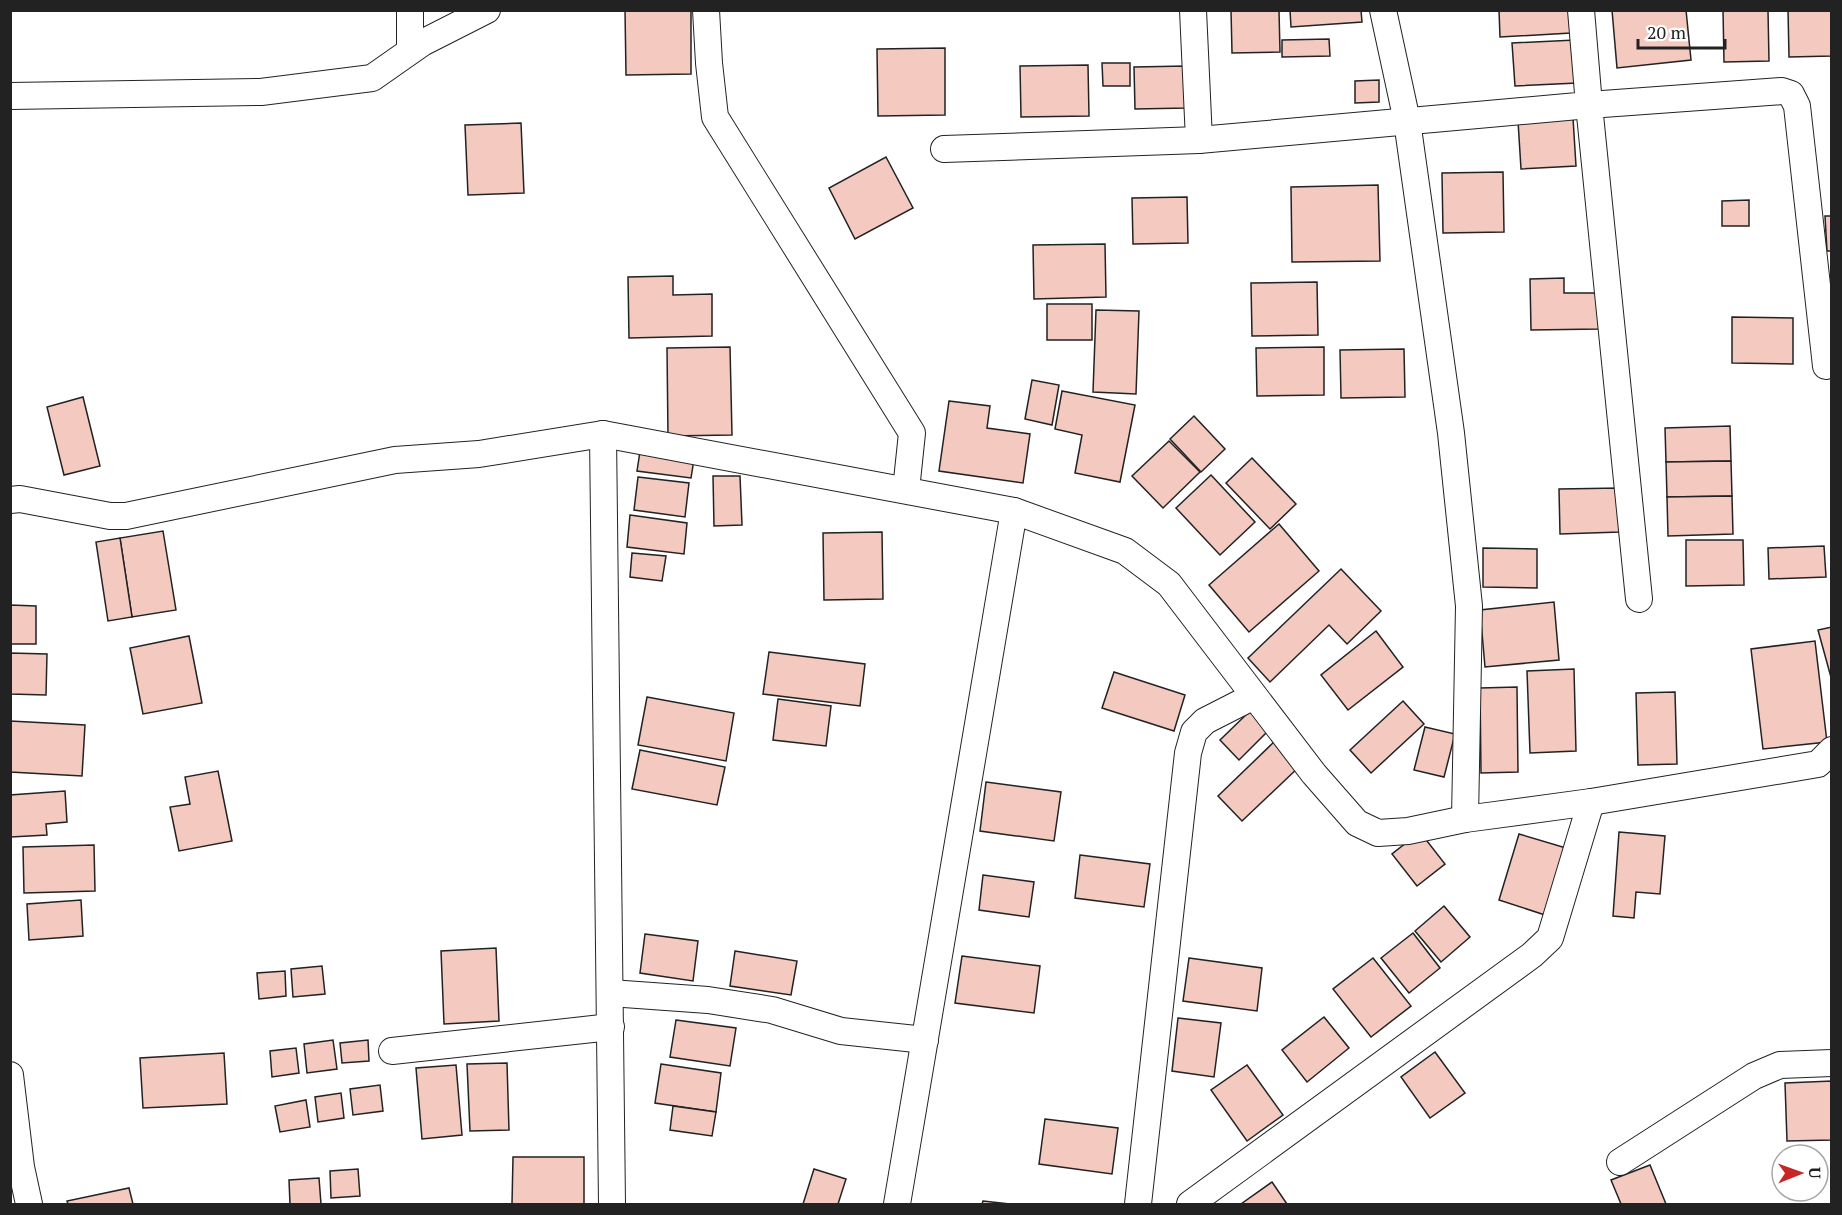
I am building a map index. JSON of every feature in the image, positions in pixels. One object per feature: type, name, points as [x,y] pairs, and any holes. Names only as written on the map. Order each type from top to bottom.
[{"type":"street","points":[[410,10],[411,51]]},
{"type":"street","points":[[10,96],[261,92],[372,78],[422,43],[487,10]]},
{"type":"street","points":[[706,10],[715,117],[912,433],[906,490]]},
{"type":"street","points":[[1193,10],[1199,140]]},
{"type":"street","points":[[1383,10],[1407,121],[1451,433],[1469,606],[1465,819]]},
{"type":"street","points":[[1581,10],[1639,598]]},
{"type":"street","points":[[944,150],[1199,140],[1589,105],[1782,91],[1791,94],[1797,106],[1826,366]]},
{"type":"street","points":[[603,434],[612,1204]]},
{"type":"street","points":[[10,500],[20,499],[110,516],[126,516],[394,460],[479,454],[603,434],[1014,511],[1125,551],[1169,584],[1314,774],[1357,823],[1378,833],[1408,831],[1465,819],[1592,802],[1818,764],[1832,750]]},
{"type":"street","points":[[897,1204],[1014,511]]},
{"type":"street","points":[[1138,1204],[1188,753],[1194,732],[1205,721],[1254,696]]},
{"type":"street","points":[[1190,1204],[1533,956],[1550,938],[1592,802]]},
{"type":"street","points":[[610,993],[708,1000],[772,1010],[841,1030],[925,1040]]},
{"type":"street","points":[[392,1052],[611,1027]]},
{"type":"street","points":[[1620,1162],[1754,1076],[1780,1065],[1832,1063]]},
{"type":"street","points":[[10,1075],[21,1167],[29,1204]]},
{"type":"building","points":[[625,10],[691,10],[691,74],[626,75]]},
{"type":"building","points":[[1231,10],[1279,10],[1280,52],[1232,53]]},
{"type":"building","points":[[1290,10],[1361,10],[1362,22],[1291,27]]},
{"type":"building","points":[[1499,10],[1570,10],[1571,33],[1500,37]]},
{"type":"building","points":[[1612,10],[1686,10],[1691,60],[1617,68]]},
{"type":"building","points":[[1723,10],[1768,10],[1769,61],[1724,62]]},
{"type":"building","points":[[1788,10],[1832,10],[1832,56],[1789,57]]},
{"type":"building","points":[[1329,39],[1330,56],[1282,57],[1282,40]]},
{"type":"building","points":[[1575,40],[1577,83],[1515,86],[1512,43]]},
{"type":"building","points":[[945,48],[945,115],[878,116],[877,49]]},
{"type":"building","points":[[1102,63],[1130,63],[1130,86],[1103,86]]},
{"type":"building","points":[[1088,65],[1089,116],[1021,117],[1020,66]]},
{"type":"building","points":[[1186,66],[1187,108],[1135,109],[1134,67]]},
{"type":"building","points":[[1379,80],[1379,102],[1355,103],[1355,81]]},
{"type":"building","points":[[1573,118],[1576,166],[1521,169],[1518,121]]},
{"type":"building","points":[[521,123],[524,193],[468,195],[465,125]]},
{"type":"building","points":[[886,157],[913,208],[855,239],[829,188]]},
{"type":"building","points":[[1503,172],[1504,232],[1443,233],[1442,173]]},
{"type":"building","points":[[1378,185],[1380,261],[1292,262],[1291,187]]},
{"type":"building","points":[[1187,197],[1188,243],[1133,244],[1132,198]]},
{"type":"building","points":[[1749,200],[1749,226],[1722,226],[1722,201]]},
{"type":"building","points":[[1825,216],[1832,216],[1832,251],[1827,251]]},
{"type":"building","points":[[1105,244],[1106,297],[1034,299],[1033,245]]},
{"type":"building","points":[[673,276],[673,295],[712,294],[712,336],[629,338],[628,277]]},
{"type":"building","points":[[1564,278],[1564,293],[1598,293],[1599,329],[1531,330],[1530,279]]},
{"type":"building","points":[[1317,282],[1318,335],[1252,336],[1251,283]]},
{"type":"building","points":[[1047,304],[1092,304],[1092,340],[1047,340]]},
{"type":"building","points":[[1096,310],[1139,311],[1136,394],[1093,392]]},
{"type":"building","points":[[1732,317],[1793,318],[1793,364],[1732,363]]},
{"type":"building","points":[[730,347],[732,435],[668,436],[667,348]]},
{"type":"building","points":[[1324,347],[1324,395],[1257,396],[1256,348]]},
{"type":"building","points":[[1404,349],[1405,397],[1341,398],[1340,350]]},
{"type":"building","points":[[1032,380],[1059,385],[1052,425],[1025,419]]},
{"type":"building","points":[[1062,391],[1135,405],[1120,482],[1075,473],[1082,435],[1055,429]]},
{"type":"building","points":[[83,397],[100,466],[64,475],[47,407]]},
{"type":"building","points":[[949,401],[990,406],[987,428],[1030,434],[1023,483],[939,471]]},
{"type":"building","points":[[1194,416],[1225,449],[1201,472],[1170,439]]},
{"type":"building","points":[[1730,426],[1731,461],[1666,462],[1665,428]]},
{"type":"building","points":[[1169,441],[1200,472],[1163,508],[1132,476]]},
{"type":"building","points":[[641,445],[695,453],[691,478],[637,471]]},
{"type":"building","points":[[1252,458],[1296,504],[1270,529],[1226,483]]},
{"type":"building","points":[[1731,461],[1732,496],[1667,497],[1666,462]]},
{"type":"building","points":[[1211,475],[1255,522],[1220,555],[1176,508]]},
{"type":"building","points":[[713,476],[740,476],[742,525],[714,526]]},
{"type":"building","points":[[638,477],[689,483],[685,517],[634,510]]},
{"type":"building","points":[[1620,488],[1620,532],[1560,534],[1559,489]]},
{"type":"building","points":[[1732,496],[1733,534],[1668,536],[1667,497]]},
{"type":"building","points":[[630,515],[687,523],[684,554],[627,547]]},
{"type":"building","points":[[1279,524],[1319,571],[1249,632],[1209,585]]},
{"type":"building","points":[[163,531],[176,610],[132,617],[120,538]]},
{"type":"building","points":[[882,532],[883,599],[824,600],[823,533]]},
{"type":"building","points":[[120,538],[132,617],[108,621],[96,542]]},
{"type":"building","points":[[1686,540],[1743,540],[1744,585],[1686,586]]},
{"type":"building","points":[[1824,546],[1826,577],[1769,579],[1768,548]]},
{"type":"building","points":[[1483,548],[1537,549],[1537,588],[1483,587]]},
{"type":"building","points":[[632,553],[666,556],[662,581],[630,577]]},
{"type":"building","points":[[1341,569],[1381,611],[1347,644],[1329,625],[1270,682],[1248,658]]},
{"type":"building","points":[[1554,602],[1559,660],[1485,667],[1480,610]]},
{"type":"building","points":[[10,605],[36,606],[36,644],[10,644]]},
{"type":"building","points":[[1832,627],[1832,681],[1818,630]]},
{"type":"building","points":[[1376,631],[1403,667],[1348,710],[1321,675]]},
{"type":"building","points":[[189,636],[202,703],[143,714],[130,648]]},
{"type":"building","points":[[1815,641],[1827,742],[1763,749],[1751,649]]},
{"type":"building","points":[[769,652],[865,664],[860,706],[763,694]]},
{"type":"building","points":[[10,653],[47,654],[46,695],[10,694]]},
{"type":"building","points":[[1574,669],[1576,751],[1530,753],[1527,671]]},
{"type":"building","points":[[1114,672],[1185,695],[1174,731],[1102,708]]},
{"type":"building","points":[[1517,687],[1518,772],[1481,773],[1480,688]]},
{"type":"building","points":[[1675,692],[1677,764],[1638,765],[1636,693]]},
{"type":"building","points":[[647,697],[734,713],[726,761],[638,745]]},
{"type":"building","points":[[778,699],[831,706],[826,746],[773,740]]},
{"type":"building","points":[[1403,701],[1424,724],[1371,773],[1350,750]]},
{"type":"building","points":[[1251,710],[1270,729],[1239,760],[1220,740]]},
{"type":"building","points":[[10,721],[85,725],[82,776],[10,772]]},
{"type":"building","points":[[1425,727],[1455,734],[1444,777],[1414,770]]},
{"type":"building","points":[[1276,740],[1301,765],[1242,821],[1218,796]]},
{"type":"building","points":[[640,750],[725,767],[717,805],[632,789]]},
{"type":"building","points":[[218,771],[232,841],[179,851],[170,807],[190,804],[185,777]]},
{"type":"building","points":[[986,782],[1061,792],[1054,841],[980,831]]},
{"type":"building","points":[[65,791],[67,822],[46,824],[47,835],[11,837],[10,795]]},
{"type":"building","points":[[1420,832],[1445,864],[1417,886],[1392,854]]},
{"type":"building","points":[[1619,832],[1665,836],[1660,894],[1636,892],[1634,918],[1613,916]]},
{"type":"building","points":[[1519,834],[1566,848],[1545,915],[1499,900]]},
{"type":"building","points":[[94,845],[95,891],[24,893],[23,847]]},
{"type":"building","points":[[1080,855],[1150,864],[1144,907],[1075,898]]},
{"type":"building","points":[[983,875],[1034,882],[1029,917],[979,910]]},
{"type":"building","points":[[81,900],[83,936],[29,940],[27,904]]},
{"type":"building","points":[[1444,906],[1470,937],[1441,962],[1415,931]]},
{"type":"building","points":[[1413,933],[1440,968],[1409,993],[1381,958]]},
{"type":"building","points":[[645,934],[698,941],[693,981],[640,973]]},
{"type":"building","points":[[496,948],[499,1021],[444,1024],[441,951]]},
{"type":"building","points":[[735,951],[797,961],[791,995],[730,986]]},
{"type":"building","points":[[962,956],[1040,966],[1034,1013],[955,1003]]},
{"type":"building","points":[[1189,958],[1262,968],[1257,1011],[1183,1001]]},
{"type":"building","points":[[1373,958],[1411,1006],[1371,1037],[1333,989]]},
{"type":"building","points":[[322,966],[325,994],[293,997],[291,969]]},
{"type":"building","points":[[285,971],[286,996],[259,999],[257,973]]},
{"type":"building","points":[[1324,1017],[1349,1048],[1307,1082],[1282,1050]]},
{"type":"building","points":[[1178,1018],[1221,1023],[1214,1077],[1172,1071]]},
{"type":"building","points":[[676,1020],[736,1028],[730,1066],[670,1057]]},
{"type":"building","points":[[333,1040],[337,1069],[307,1073],[304,1044]]},
{"type":"building","points":[[368,1040],[369,1061],[342,1063],[340,1043]]},
{"type":"building","points":[[296,1048],[299,1073],[272,1077],[270,1051]]},
{"type":"building","points":[[1435,1052],[1465,1093],[1430,1118],[1401,1077]]},
{"type":"building","points":[[224,1053],[227,1104],[143,1108],[140,1058]]},
{"type":"building","points":[[507,1063],[509,1130],[470,1131],[467,1064]]},
{"type":"building","points":[[661,1064],[721,1073],[716,1112],[655,1103]]},
{"type":"building","points":[[456,1065],[462,1135],[422,1139],[416,1068]]},
{"type":"building","points":[[1247,1065],[1283,1115],[1247,1141],[1211,1090]]},
{"type":"building","points":[[1832,1081],[1832,1140],[1787,1141],[1785,1083]]},
{"type":"building","points":[[380,1085],[383,1111],[353,1115],[350,1089]]},
{"type":"building","points":[[341,1093],[344,1118],[318,1122],[315,1097]]},
{"type":"building","points":[[306,1100],[310,1127],[280,1132],[275,1106]]},
{"type":"building","points":[[673,1106],[716,1112],[712,1136],[670,1130]]},
{"type":"building","points":[[1045,1119],[1118,1128],[1112,1174],[1039,1164]]},
{"type":"building","points":[[513,1157],[584,1157],[584,1204],[512,1204]]},
{"type":"building","points":[[1650,1165],[1666,1204],[1621,1204],[1611,1180]]},
{"type":"building","points":[[358,1169],[360,1196],[331,1198],[330,1171]]},
{"type":"building","points":[[814,1169],[846,1179],[838,1204],[803,1204]]},
{"type":"building","points":[[319,1178],[321,1204],[290,1204],[289,1180]]},
{"type":"building","points":[[1272,1182],[1287,1204],[1241,1204]]},
{"type":"building","points":[[129,1188],[133,1204],[68,1204],[67,1201]]},
{"type":"building","points":[[983,1201],[1010,1204],[982,1204]]}]
